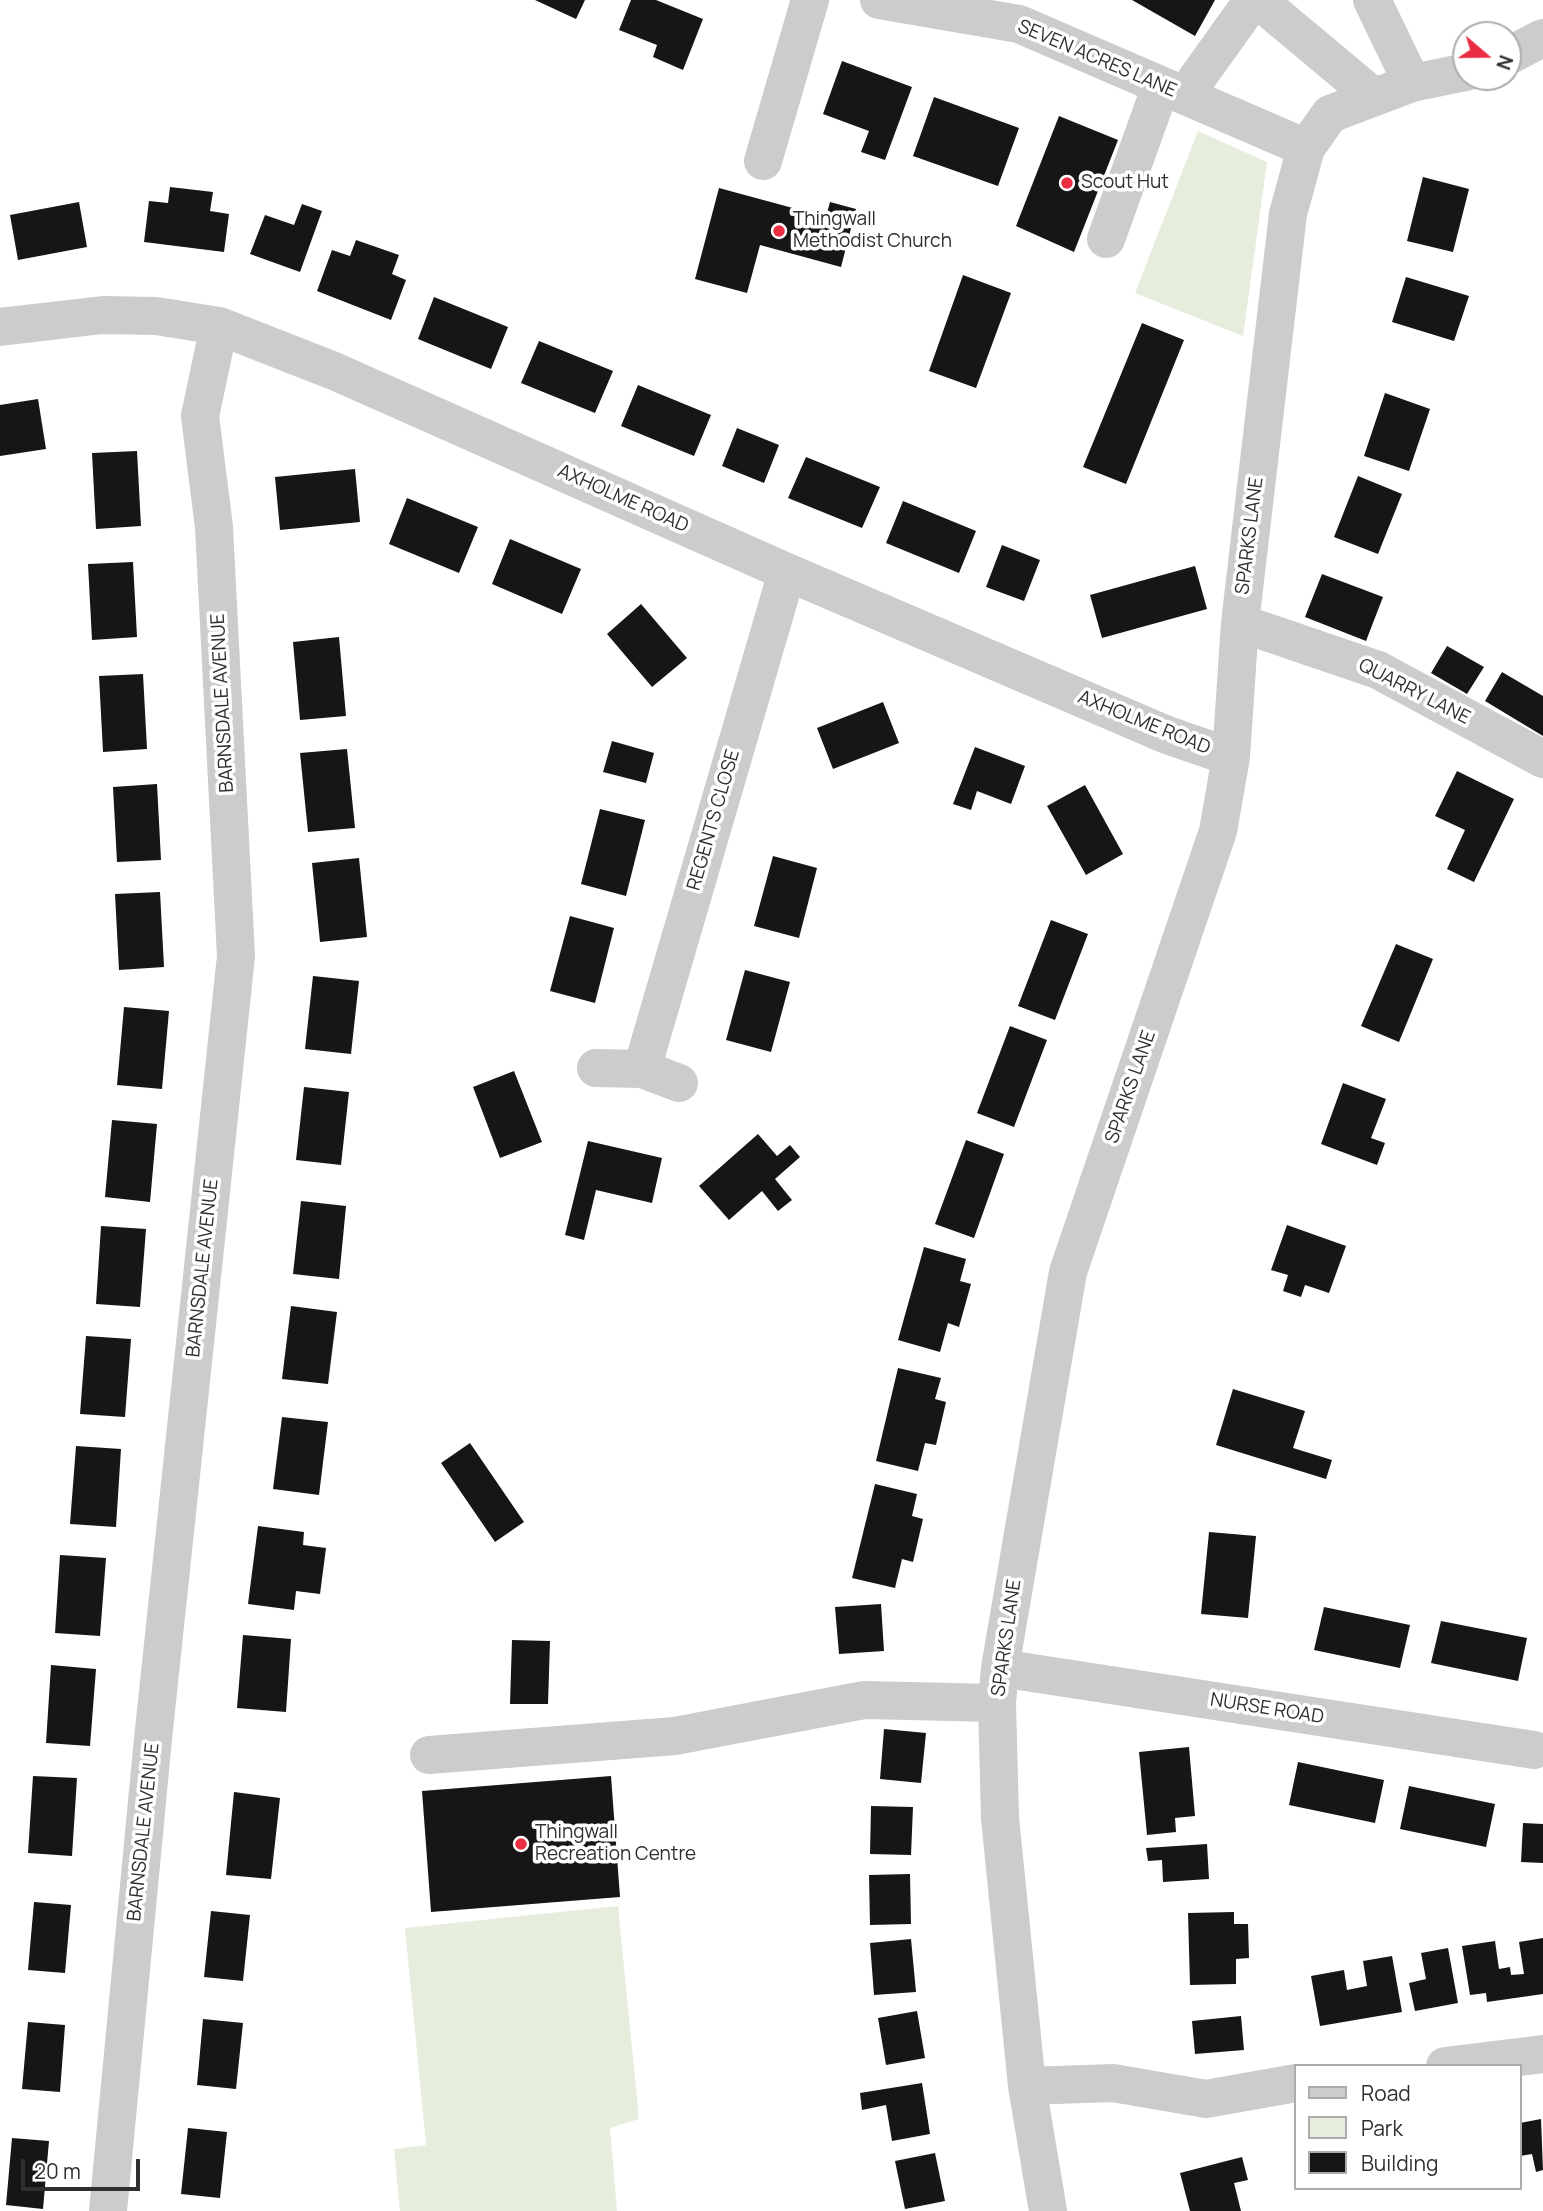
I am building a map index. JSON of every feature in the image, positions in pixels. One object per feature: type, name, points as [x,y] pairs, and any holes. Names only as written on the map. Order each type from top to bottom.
[{"type":"street","points":[[763,161],[810,0]]},
{"type":"street","name":"SEVEN ACRES LANE","points":[[879,0],[1019,24],[1306,148]]},
{"type":"street","points":[[1106,239],[1173,91],[1255,0],[1374,97]]},
{"type":"street","points":[[1372,0],[1412,83]]},
{"type":"street","points":[[1522,49],[1543,38]]},
{"type":"street","name":"SPARKS LANE","points":[[1048,2211],[1027,2086],[1000,1818],[998,1686],[1068,1272],[1218,831],[1231,757],[1240,623],[1288,214],[1306,148],[1330,114],[1412,83],[1452,75]]},
{"type":"street","name":"AXHOLME ROAD","points":[[0,327],[103,314],[156,316],[219,326],[334,371],[787,572],[1167,735],[1231,757]]},
{"type":"street","name":"BARNSDALE AVENUE","points":[[108,2211],[153,1739],[236,956],[214,527],[201,416],[219,326]]},
{"type":"street","name":"REGENTS CLOSE","points":[[642,1069],[787,572]]},
{"type":"street","name":"QUARRY LANE","points":[[1240,623],[1378,670],[1543,759]]},
{"type":"street","points":[[596,1068],[642,1069],[679,1083]]},
{"type":"street","name":"NURSE ROAD","points":[[429,1755],[675,1736],[864,1700],[998,1686],[1534,1750]]},
{"type":"street","points":[[1461,2064],[1543,2054]]},
{"type":"street","points":[[1027,2086],[1113,2083],[1206,2099],[1294,2083]]},
{"type":"green space","points":[[1198,131],[1267,162],[1243,336],[1135,293]]},
{"type":"green space","points":[[618,1906],[639,2119],[610,2128],[617,2211],[400,2211],[394,2149],[426,2145],[405,1928]]},
{"type":"building","points":[[535,0],[585,0],[576,19]]},
{"type":"building","points":[[631,0],[656,0],[703,19],[683,70],[653,57],[657,45],[619,30]]},
{"type":"building","points":[[1132,0],[1215,0],[1195,36]]},
{"type":"building","points":[[842,61],[912,87],[885,160],[861,152],[869,131],[823,114]]},
{"type":"building","points":[[934,97],[1019,128],[998,186],[913,156]]},
{"type":"building","name":"Scout Hut","points":[[1059,116],[1118,140],[1074,252],[1016,226]]},
{"type":"building","points":[[1423,177],[1469,189],[1453,252],[1407,241]]},
{"type":"building","points":[[170,187],[213,192],[210,211],[229,214],[224,252],[144,242],[149,201],[168,203]]},
{"type":"building","name":"Thingwall Methodist Church","points":[[719,188],[826,217],[830,202],[856,209],[841,267],[760,245],[747,293],[695,279]]},
{"type":"building","points":[[79,202],[87,247],[18,260],[10,215]]},
{"type":"building","points":[[302,204],[322,211],[300,272],[250,254],[265,215],[294,225]]},
{"type":"building","points":[[356,240],[399,255],[392,274],[406,280],[391,320],[317,291],[332,250],[350,256]]},
{"type":"building","points":[[963,275],[1011,293],[976,388],[929,371]]},
{"type":"building","points":[[1406,277],[1469,296],[1454,341],[1392,322]]},
{"type":"building","points":[[434,297],[508,327],[491,369],[418,339]]},
{"type":"building","points":[[1142,323],[1184,340],[1126,484],[1083,467]]},
{"type":"building","points":[[539,341],[613,371],[595,413],[521,383]]},
{"type":"building","points":[[638,385],[711,415],[694,456],[621,426]]},
{"type":"building","points":[[1385,393],[1430,409],[1409,471],[1364,456]]},
{"type":"building","points":[[38,399],[46,449],[0,456],[0,405]]},
{"type":"building","points":[[737,428],[779,445],[764,483],[722,466]]},
{"type":"building","points":[[137,451],[141,526],[96,529],[92,453]]},
{"type":"building","points":[[806,457],[880,487],[862,528],[788,498]]},
{"type":"building","points":[[355,469],[360,522],[280,530],[275,477]]},
{"type":"building","points":[[1358,476],[1402,494],[1378,554],[1334,537]]},
{"type":"building","points":[[407,498],[478,527],[459,573],[389,544]]},
{"type":"building","points":[[903,501],[976,531],[959,573],[886,543]]},
{"type":"building","points":[[510,539],[581,569],[562,614],[492,584]]},
{"type":"building","points":[[1002,545],[1040,560],[1024,601],[986,587]]},
{"type":"building","points":[[133,562],[137,637],[92,640],[88,564]]},
{"type":"building","points":[[1195,566],[1207,609],[1102,638],[1090,595]]},
{"type":"building","points":[[1322,574],[1383,597],[1366,641],[1305,617]]},
{"type":"building","points":[[641,604],[687,658],[652,687],[607,634]]},
{"type":"building","points":[[339,637],[346,716],[300,720],[293,642]]},
{"type":"building","points":[[1447,646],[1484,667],[1467,694],[1431,673]]},
{"type":"building","points":[[1502,672],[1543,696],[1543,736],[1485,701]]},
{"type":"building","points":[[143,674],[147,749],[103,752],[99,676]]},
{"type":"building","points":[[883,702],[899,743],[833,769],[817,728]]},
{"type":"building","points":[[612,741],[654,753],[646,783],[603,772]]},
{"type":"building","points":[[975,747],[1025,766],[1011,804],[977,791],[971,810],[953,804]]},
{"type":"building","points":[[347,749],[355,828],[308,832],[300,753]]},
{"type":"building","points":[[1457,771],[1514,799],[1474,882],[1447,869],[1465,830],[1435,816]]},
{"type":"building","points":[[157,784],[161,860],[117,862],[113,787]]},
{"type":"building","points":[[1085,785],[1123,854],[1086,875],[1047,806]]},
{"type":"building","points":[[600,809],[645,820],[626,896],[581,884]]},
{"type":"building","points":[[773,856],[817,868],[799,938],[754,926]]},
{"type":"building","points":[[359,858],[367,937],[320,942],[312,863]]},
{"type":"building","points":[[160,892],[164,967],[119,970],[115,894]]},
{"type":"building","points":[[570,916],[614,928],[595,1003],[550,991]]},
{"type":"building","points":[[1051,920],[1088,934],[1055,1020],[1018,1006]]},
{"type":"building","points":[[1396,944],[1433,959],[1399,1042],[1361,1026]]},
{"type":"building","points":[[745,970],[790,982],[771,1052],[726,1040]]},
{"type":"building","points":[[313,976],[359,981],[351,1054],[305,1049]]},
{"type":"building","points":[[124,1007],[169,1011],[162,1089],[117,1085]]},
{"type":"building","points":[[1010,1026],[1047,1040],[1014,1127],[977,1113]]},
{"type":"building","points":[[514,1071],[542,1142],[500,1158],[473,1087]]},
{"type":"building","points":[[1343,1083],[1386,1099],[1371,1138],[1385,1143],[1377,1165],[1321,1144]]},
{"type":"building","points":[[304,1087],[349,1092],[341,1165],[296,1160]]},
{"type":"building","points":[[112,1120],[157,1124],[150,1202],[105,1197]]},
{"type":"building","points":[[758,1134],[777,1156],[790,1145],[800,1157],[775,1179],[792,1200],[778,1211],[762,1191],[729,1220],[699,1186]]},
{"type":"building","points":[[966,1140],[1004,1154],[974,1238],[935,1224]]},
{"type":"building","points":[[588,1141],[662,1158],[652,1203],[596,1190],[584,1240],[565,1235]]},
{"type":"building","points":[[301,1201],[346,1206],[339,1279],[293,1274]]},
{"type":"building","points":[[1287,1225],[1346,1246],[1329,1293],[1305,1285],[1301,1297],[1283,1291],[1288,1275],[1271,1270]]},
{"type":"building","points":[[101,1226],[146,1229],[140,1307],[96,1304]]},
{"type":"building","points":[[924,1247],[966,1259],[960,1281],[971,1284],[959,1327],[948,1323],[940,1352],[898,1340]]},
{"type":"building","points":[[291,1306],[337,1312],[328,1384],[282,1379]]},
{"type":"building","points":[[86,1336],[131,1339],[125,1417],[80,1414]]},
{"type":"building","points":[[898,1368],[941,1378],[935,1399],[946,1402],[936,1445],[925,1443],[918,1471],[876,1461]]},
{"type":"building","points":[[1233,1389],[1305,1411],[1293,1448],[1332,1460],[1326,1479],[1216,1445]]},
{"type":"building","points":[[282,1417],[328,1422],[319,1495],[273,1489]]},
{"type":"building","points":[[470,1443],[524,1522],[495,1542],[441,1463]]},
{"type":"building","points":[[76,1446],[121,1449],[116,1527],[70,1524]]},
{"type":"building","points":[[875,1484],[917,1494],[912,1516],[923,1519],[913,1562],[902,1559],[895,1588],[852,1578]]},
{"type":"building","points":[[258,1526],[304,1532],[303,1545],[326,1548],[320,1594],[296,1591],[294,1610],[248,1604]]},
{"type":"building","points":[[1209,1532],[1256,1536],[1248,1618],[1201,1614]]},
{"type":"building","points":[[60,1555],[106,1558],[100,1636],[55,1633]]},
{"type":"building","points":[[881,1604],[884,1651],[839,1654],[835,1607]]},
{"type":"building","points":[[1324,1607],[1410,1625],[1400,1668],[1314,1650]]},
{"type":"building","points":[[1441,1621],[1527,1638],[1518,1681],[1431,1663]]},
{"type":"building","points":[[243,1635],[291,1639],[286,1712],[237,1708]]},
{"type":"building","points":[[512,1640],[550,1641],[548,1704],[510,1704]]},
{"type":"building","points":[[51,1665],[96,1669],[90,1746],[46,1743]]},
{"type":"building","points":[[884,1729],[926,1733],[921,1783],[880,1779]]},
{"type":"building","points":[[1189,1747],[1195,1816],[1175,1818],[1176,1832],[1147,1835],[1139,1752]]},
{"type":"building","points":[[1298,1762],[1384,1780],[1375,1823],[1289,1805]]},
{"type":"building","points":[[33,1776],[77,1778],[72,1856],[28,1853]]},
{"type":"building","name":"Thingwall Recreation Centre","points":[[611,1776],[620,1897],[431,1912],[422,1791]]},
{"type":"building","points":[[1409,1786],[1495,1804],[1486,1847],[1400,1829]]},
{"type":"building","points":[[234,1792],[280,1798],[271,1879],[226,1875]]},
{"type":"building","points":[[871,1806],[913,1807],[911,1855],[870,1854]]},
{"type":"building","points":[[1523,1823],[1543,1824],[1543,1863],[1521,1862]]},
{"type":"building","points":[[1207,1844],[1209,1879],[1163,1882],[1162,1860],[1148,1861],[1146,1848]]},
{"type":"building","points":[[910,1874],[911,1924],[870,1925],[869,1875]]},
{"type":"building","points":[[34,1902],[71,1905],[65,1973],[28,1970]]},
{"type":"building","points":[[211,1911],[250,1915],[243,1981],[204,1977]]},
{"type":"building","points":[[1234,1912],[1234,1924],[1248,1924],[1249,1958],[1236,1959],[1236,1984],[1190,1985],[1188,1913]]},
{"type":"building","points":[[1543,1938],[1543,1994],[1487,2002],[1486,1993],[1470,1995],[1462,1946],[1495,1941],[1499,1969],[1510,1967],[1511,1975],[1524,1974],[1519,1942]]},
{"type":"building","points":[[911,1939],[916,1992],[874,1995],[870,1943]]},
{"type":"building","points":[[1448,1948],[1458,2003],[1415,2011],[1409,1983],[1426,1979],[1421,1953]]},
{"type":"building","points":[[1392,1956],[1402,2012],[1320,2026],[1311,1976],[1344,1970],[1347,1990],[1367,1986],[1363,1961]]},
{"type":"building","points":[[917,2011],[925,2058],[886,2065],[878,2018]]},
{"type":"building","points":[[1241,2016],[1244,2050],[1195,2054],[1192,2021]]},
{"type":"building","points":[[203,2019],[243,2023],[236,2089],[197,2085]]},
{"type":"building","points":[[28,2022],[65,2025],[60,2092],[22,2089]]},
{"type":"building","points":[[922,2083],[930,2134],[892,2141],[886,2105],[862,2110],[860,2093]]},
{"type":"building","points":[[1541,2119],[1543,2170],[1536,2172],[1532,2154],[1522,2156],[1522,2123]]},
{"type":"building","points":[[188,2128],[227,2132],[220,2198],[181,2194]]},
{"type":"building","points":[[12,2138],[49,2141],[43,2209],[6,2205]]},
{"type":"building","points":[[935,2153],[945,2201],[905,2209],[895,2161]]},
{"type":"building","points":[[1242,2157],[1248,2180],[1234,2183],[1241,2211],[1190,2211],[1180,2173]]},
{"type":"place","name":"Scout Hut","points":[[1067,183]]},
{"type":"place","name":"Thingwall Methodist Church","points":[[779,231]]},
{"type":"place","name":"Thingwall Recreation Centre","points":[[521,1844]]}]
